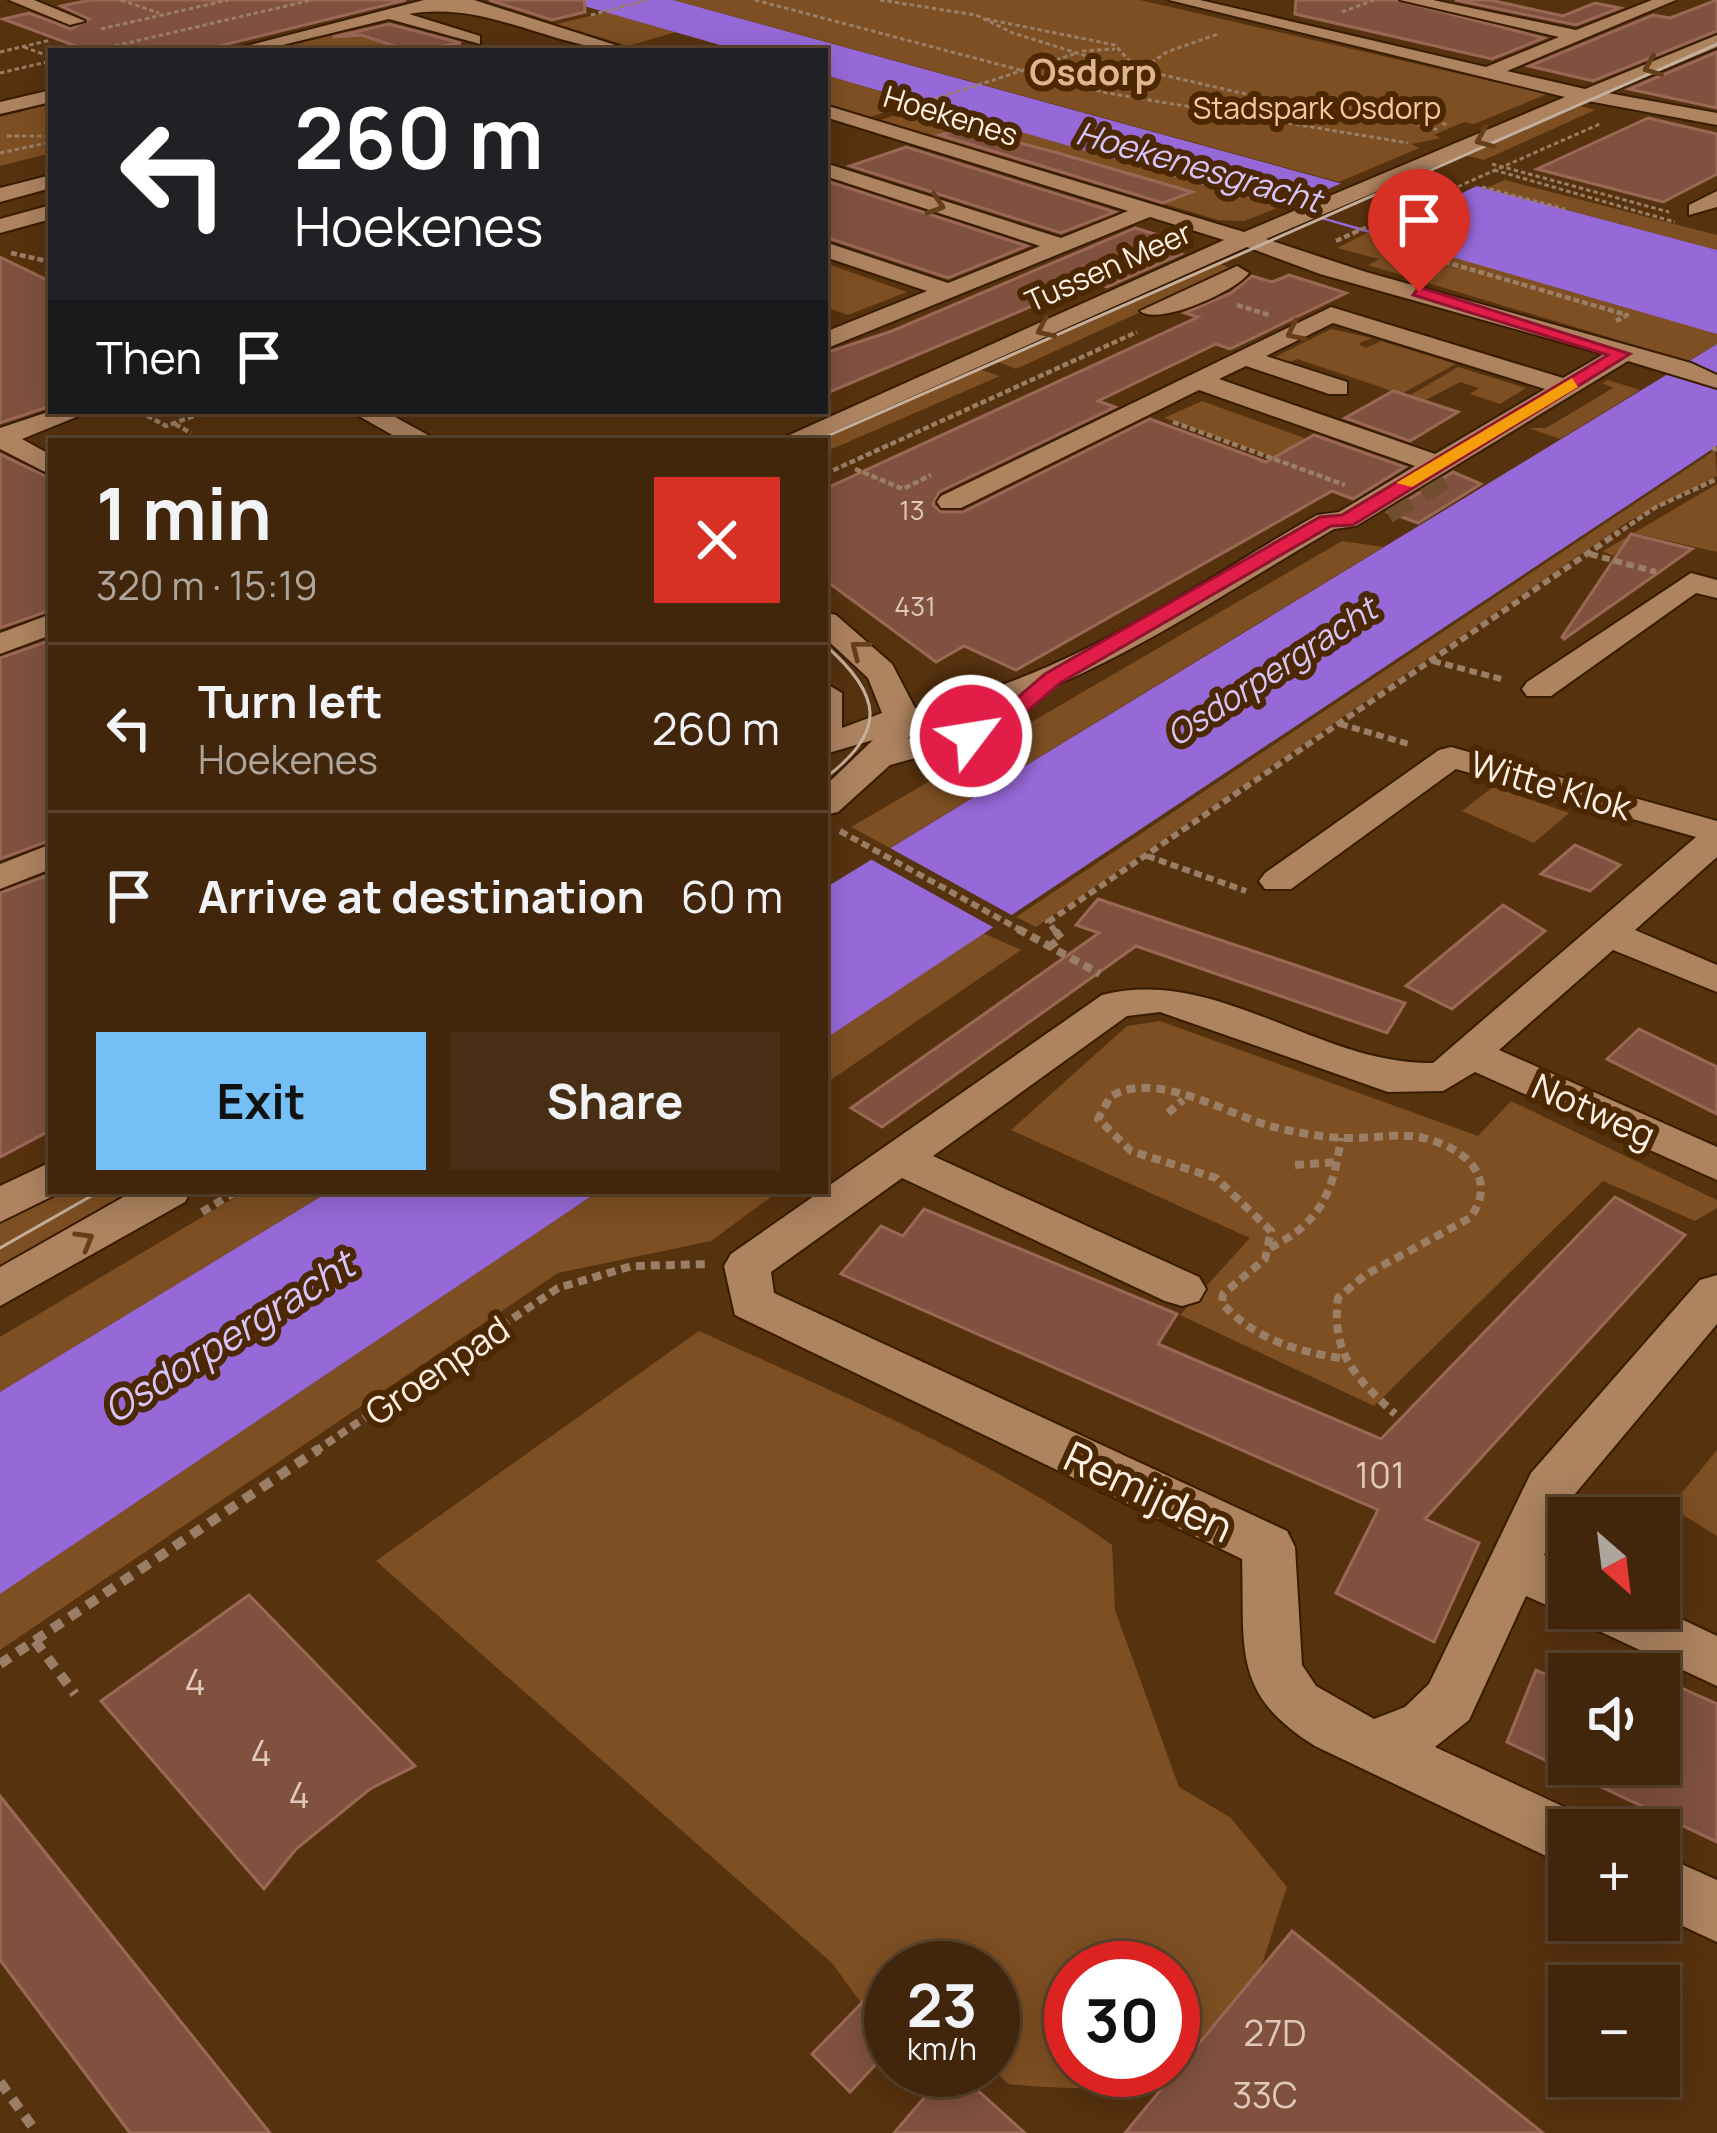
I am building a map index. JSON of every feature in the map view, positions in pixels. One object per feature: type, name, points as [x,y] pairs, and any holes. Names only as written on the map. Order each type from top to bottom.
[{"type":"street","points":[[18,0],[75,30]]},
{"type":"street","points":[[1178,0],[1494,71],[1667,0]]},
{"type":"street","points":[[1198,0],[1586,93],[1717,119]]},
{"type":"street","points":[[1409,0],[1578,36]]},
{"type":"street","points":[[1604,0],[1647,9]]},
{"type":"street","points":[[248,48],[439,1],[458,2],[615,48]]},
{"type":"street","points":[[390,14],[470,46]]},
{"type":"street","name":"Tussen Meer","points":[[1138,313],[1202,260],[1717,40]]},
{"type":"street","points":[[1489,173],[1717,59]]},
{"type":"street","points":[[0,109],[48,97]]},
{"type":"street","name":"Hoekenes","points":[[828,112],[1248,241],[1292,253],[1362,262],[1714,382]]},
{"type":"street","points":[[828,130],[858,122]]},
{"type":"street","points":[[828,170],[1061,245]]},
{"type":"street","points":[[0,195],[48,182]]},
{"type":"street","points":[[828,340],[1149,210]]},
{"type":"street","points":[[0,226],[48,213]]},
{"type":"street","name":"Tussen Meer","points":[[798,438],[1138,313],[1292,253],[1332,232]]},
{"type":"street","points":[[828,250],[949,291]]},
{"type":"street","points":[[951,502],[1331,314],[1565,387]]},
{"type":"street","points":[[880,757],[971,736],[1001,723],[1053,679],[1327,521],[1346,520],[1433,463],[1622,354]]},
{"type":"street","points":[[1244,357],[1338,388]]},
{"type":"street","points":[[1196,380],[1433,463]]},
{"type":"street","points":[[0,437],[69,414]]},
{"type":"street","points":[[377,414],[420,438]]},
{"type":"street","points":[[0,437],[48,465]]},
{"type":"street","points":[[1539,689],[1704,585]]},
{"type":"street","points":[[828,624],[883,669],[898,697],[899,721],[880,757],[828,801]]},
{"type":"street","points":[[0,644],[48,625]]},
{"type":"street","points":[[828,743],[899,721],[974,707],[1053,679]]},
{"type":"street","name":"Witte Klok","points":[[1278,881],[1451,757],[1717,835]]},
{"type":"street","points":[[748,1266],[1116,1004],[1163,999],[1388,1078],[1457,1066],[1717,835]]},
{"type":"street","points":[[0,878],[48,856]]},
{"type":"street","points":[[1610,934],[1717,980]]},
{"type":"street","name":"Notweg","points":[[1457,1066],[1717,1165]]},
{"type":"street","points":[[902,1160],[1182,1288]]},
{"type":"street","points":[[0,1206],[48,1180]]},
{"type":"street","points":[[0,1289],[164,1194]]},
{"type":"street","name":"Remijden","points":[[748,1266],[752,1303],[1268,1547],[1274,1670],[1296,1704],[1335,1728],[1377,1744]]},
{"type":"street","points":[[1377,1744],[1425,1726],[1449,1702],[1549,1488],[1717,1292]]},
{"type":"street","points":[[1513,1565],[1548,1582]]},
{"type":"street","points":[[1647,1629],[1717,1662]]},
{"type":"street","points":[[1377,1744],[1548,1829]]},
{"type":"street","points":[[1680,1894],[1717,1912]]},
{"type":"path","points":[[121,0],[166,14]]},
{"type":"path","points":[[0,52],[75,30],[228,0]]},
{"type":"path","points":[[106,48],[312,0]]},
{"type":"path","points":[[597,13],[647,0]]},
{"type":"path","points":[[755,0],[1107,93],[1348,129],[1422,146]]},
{"type":"path","points":[[880,0],[1050,30],[1119,49],[1134,66]]},
{"type":"path","points":[[889,3],[899,0]]},
{"type":"path","points":[[981,18],[1017,35],[1077,52],[1300,105],[1354,108],[1463,129]]},
{"type":"path","points":[[1017,35],[1050,30]]},
{"type":"path","points":[[0,41],[11,51]]},
{"type":"path","points":[[21,46],[48,58]]},
{"type":"path","points":[[914,105],[1077,52],[1119,49]]},
{"type":"path","points":[[1144,68],[1167,52]]},
{"type":"path","points":[[0,73],[48,60]]},
{"type":"path","points":[[1292,253],[1503,167],[1637,102]]},
{"type":"path","points":[[1300,105],[1348,129]]},
{"type":"path","points":[[1354,108],[1457,135],[1421,152],[1442,157]]},
{"type":"path","points":[[0,136],[48,139]]},
{"type":"path","points":[[0,155],[48,140]]},
{"type":"path","points":[[1503,167],[1699,213]]},
{"type":"path","points":[[1489,173],[1482,187],[1565,209]]},
{"type":"path","points":[[1489,173],[1699,213]]},
{"type":"path","points":[[1362,262],[1400,249],[1627,314],[1605,327]]},
{"type":"path","points":[[0,252],[48,261]]},
{"type":"path","points":[[1222,300],[1279,318]]},
{"type":"path","points":[[828,472],[1138,313]]},
{"type":"path","points":[[145,414],[166,425],[200,414]]},
{"type":"path","points":[[1155,416],[1348,486]]},
{"type":"path","points":[[174,423],[191,433]]},
{"type":"path","points":[[1304,470],[1319,462]]},
{"type":"path","points":[[855,469],[903,489],[921,480]]},
{"type":"path","points":[[1045,945],[1061,938],[1048,922],[1656,507],[1717,479]]},
{"type":"path","points":[[1588,553],[1704,585]]},
{"type":"path","points":[[1431,660],[1539,689]]},
{"type":"path","points":[[1339,723],[1451,757]]},
{"type":"path","points":[[864,845],[1141,1002]]},
{"type":"path","points":[[1145,855],[1257,895],[1278,881]]},
{"type":"path","points":[[1340,1358],[1334,1316],[1337,1298],[1348,1286],[1455,1229],[1481,1203],[1481,1176],[1474,1162],[1456,1150],[1418,1137],[1341,1138],[1274,1127],[1134,1086],[1110,1096],[1098,1119],[1119,1147],[1192,1168],[1225,1186],[1271,1232],[1265,1259],[1223,1294],[1222,1303],[1255,1331],[1340,1358],[1395,1414]]},
{"type":"path","points":[[1168,1113],[1183,1100]]},
{"type":"path","points":[[1270,1248],[1302,1234],[1322,1216],[1341,1138]]},
{"type":"path","points":[[1295,1165],[1338,1162]]},
{"type":"path","name":"Groenpad","points":[[0,1664],[558,1288],[598,1270],[640,1263],[748,1266]]},
{"type":"path","points":[[35,1641],[75,1694]]},
{"type":"path","points":[[0,2082],[37,2133]]},
{"type":"green space","name":"Stadspark Osdorp","points":[[673,0],[1140,0],[1547,94],[1434,135],[1441,138],[1412,144],[1419,148],[1339,182]]},
{"type":"green space","points":[[606,12],[676,32],[628,46],[557,24]]},
{"type":"green space","points":[[349,31],[401,48],[279,48]]},
{"type":"green space","points":[[828,76],[917,102],[870,117],[828,105]]},
{"type":"green space","points":[[1571,104],[1595,110],[1484,160],[1460,154]]},
{"type":"green space","points":[[48,105],[48,154],[0,166],[0,117]]},
{"type":"green space","points":[[928,105],[1282,206],[1244,221],[1218,220],[880,120]]},
{"type":"green space","points":[[1505,180],[1717,235],[1717,250],[1486,188]]},
{"type":"green space","points":[[1371,231],[1701,327],[1717,334],[1717,344],[1688,361],[1368,265],[1379,259],[1337,248]]},
{"type":"green space","points":[[1210,261],[1234,269],[1016,369],[994,360]]},
{"type":"green space","points":[[828,264],[907,292],[848,315],[828,308]]},
{"type":"green space","points":[[1331,329],[1372,338],[1358,344],[1366,348],[1381,341],[1456,364],[1401,394],[1297,359],[1281,366],[1267,361]]},
{"type":"green space","points":[[1458,367],[1526,388],[1500,404],[1470,394],[1479,388],[1460,382],[1424,401],[1409,396]]},
{"type":"green space","points":[[975,368],[1000,376],[828,451],[828,438],[809,438]]},
{"type":"green space","points":[[1608,380],[1640,390],[1560,439],[1528,428],[1546,428],[1613,388],[1602,383]]},
{"type":"green space","points":[[1202,401],[1307,439],[1303,468],[1164,418]]},
{"type":"green space","points":[[1715,450],[1717,476],[1629,521],[1036,927],[1016,917]]},
{"type":"green space","points":[[1717,484],[1717,552],[1634,533],[1613,556],[1603,551]]},
{"type":"green space","points":[[1342,541],[1383,547],[890,848],[851,827]]},
{"type":"green space","points":[[1493,787],[1569,813],[1534,843],[1462,811]]},
{"type":"green space","points":[[983,933],[1021,950],[828,1082],[828,1037]]},
{"type":"green space","points":[[1160,1021],[1478,1136],[1511,1101],[1717,1200],[1717,1208],[1695,1221],[1603,1181],[1374,1406],[1180,1315],[1250,1238],[1011,1130],[1127,1026]]},
{"type":"green space","points":[[51,1194],[143,1194],[0,1277],[0,1222]]},
{"type":"green space","points":[[241,1194],[325,1194],[0,1392],[0,1337]]},
{"type":"green space","points":[[595,1194],[775,1194],[711,1241],[558,1273],[0,1650],[0,1594]]},
{"type":"green space","points":[[699,1331],[911,1428],[1014,1483],[1112,1545],[1115,1610],[1179,1787],[1231,1818],[1287,1887],[1251,1993],[1232,2027],[1200,2057],[1200,1941],[1044,1941],[1044,2087],[1020,2085],[1020,1941],[864,1941],[861,2003],[832,1963],[376,1561]]},
{"type":"green space","points":[[1717,1450],[1717,1536],[1680,1513],[1678,1497]]},
{"type":"water","name":"Hoekenesgracht","points":[[563,0],[673,0],[1430,208],[1477,186],[1717,250],[1717,334],[828,76],[828,48],[731,48]]},
{"type":"water","name":"Osdorpergracht","points":[[1717,344],[1717,446],[828,1037],[828,886]]},
{"type":"water","name":"Osdorpergracht","points":[[325,1194],[595,1194],[0,1594],[0,1392]]},
{"type":"pier","points":[[1342,183],[1425,207],[1372,231],[1286,207]]},
{"type":"pier","points":[[884,845],[1017,918],[998,930],[865,856]]},
{"type":"building","points":[[90,0],[406,0],[211,48],[81,48],[3,19],[29,13],[71,29],[89,19],[61,6]]},
{"type":"building","points":[[489,0],[584,0],[585,12],[552,20]]},
{"type":"building","points":[[1296,0],[1396,0],[1544,38],[1492,59],[1295,14]]},
{"type":"building","points":[[1455,0],[1490,0],[1563,16],[1595,3],[1620,8],[1576,25]]},
{"type":"building","points":[[1717,0],[1717,31],[1593,81],[1529,66],[1653,15],[1670,18]]},
{"type":"building","points":[[389,24],[461,43],[401,48],[361,35],[333,37]]},
{"type":"building","points":[[1717,52],[1717,108],[1629,89]]},
{"type":"building","points":[[1648,118],[1717,134],[1717,174],[1663,202],[1537,169]]},
{"type":"building","points":[[963,128],[1192,192],[1163,203],[940,135]]},
{"type":"building","points":[[906,147],[1115,212],[1061,233],[850,166]]},
{"type":"building","points":[[828,183],[1027,246],[948,278],[828,238]]},
{"type":"building","points":[[1135,228],[1185,243],[1168,250],[1181,254],[1107,287],[1089,282],[828,393],[828,352],[892,331]]},
{"type":"building","points":[[0,257],[48,281],[48,407],[0,423]]},
{"type":"building","points":[[1289,275],[1346,293],[1230,349],[1216,344],[1098,401],[1115,407],[939,492],[933,505],[941,512],[963,512],[1150,419],[1266,462],[1314,435],[1405,467],[1353,499],[1332,491],[1016,670],[964,646],[936,662],[828,582],[828,488],[1198,317],[1185,313],[1231,293],[1252,276],[1272,282]]},
{"type":"building","points":[[1393,391],[1458,412],[1410,441],[1345,418]]},
{"type":"building","points":[[0,454],[48,478],[48,611],[0,628]]},
{"type":"building","points":[[1453,472],[1481,484],[1418,523],[1388,512]]},
{"type":"building","points":[[1631,534],[1692,549],[1564,639],[1562,637]]},
{"type":"building","points":[[48,641],[48,841],[0,859],[0,658]]},
{"type":"building","points":[[1575,845],[1620,865],[1590,891],[1541,874]]},
{"type":"building","points":[[48,875],[48,1132],[0,1157],[0,893]]},
{"type":"building","points":[[1098,899],[1405,1003],[1387,1033],[1136,946],[882,1127],[851,1108],[1099,933],[1076,925]]},
{"type":"building","points":[[1503,905],[1545,931],[1452,1009],[1406,986]]},
{"type":"building","points":[[1639,1029],[1717,1067],[1717,1114],[1607,1059]]},
{"type":"building","points":[[1615,1197],[1685,1235],[1425,1519],[1479,1543],[1434,1642],[1336,1593],[1378,1510],[841,1274],[881,1226],[903,1236],[924,1209],[1177,1314],[1158,1344],[1381,1439]]},
{"type":"building","points":[[249,1595],[415,1766],[370,1789],[296,1849],[264,1889],[101,1701]]},
{"type":"building","points":[[1536,1670],[1548,1675],[1548,1762],[1507,1742]]},
{"type":"building","points":[[1680,1687],[1717,1704],[1717,1842],[1680,1824],[1680,1809],[1648,1809],[1597,1785],[1680,1785]]},
{"type":"building","points":[[0,1796],[270,2133],[130,2133],[0,1960]]},
{"type":"building","points":[[1292,1931],[1543,2133],[1125,2133],[1155,2097],[1200,2097],[1200,2042]]},
{"type":"building","points":[[864,2001],[864,2077],[850,2092],[812,2054]]},
{"type":"building","points":[[925,2097],[985,2097],[1025,2133],[894,2133]]},
{"type":"tunnel","points":[[1386,511],[1452,472]]},
{"type":"tram line","points":[[823,438],[1717,44]]},
{"type":"tram line","points":[[828,648],[858,680],[870,713],[860,744],[828,775]]},
{"type":"tram line","points":[[0,1248],[95,1194]]},
{"type":"slow traffic","points":[[1405,483],[1572,383]]},
{"type":"district","name":"Osdorp","points":[[1093,71]]},
{"type":"route","points":[[971,736],[1001,723],[1053,679],[1327,521],[1346,520],[1380,501],[1433,463],[1622,354],[1419,292]]}]
